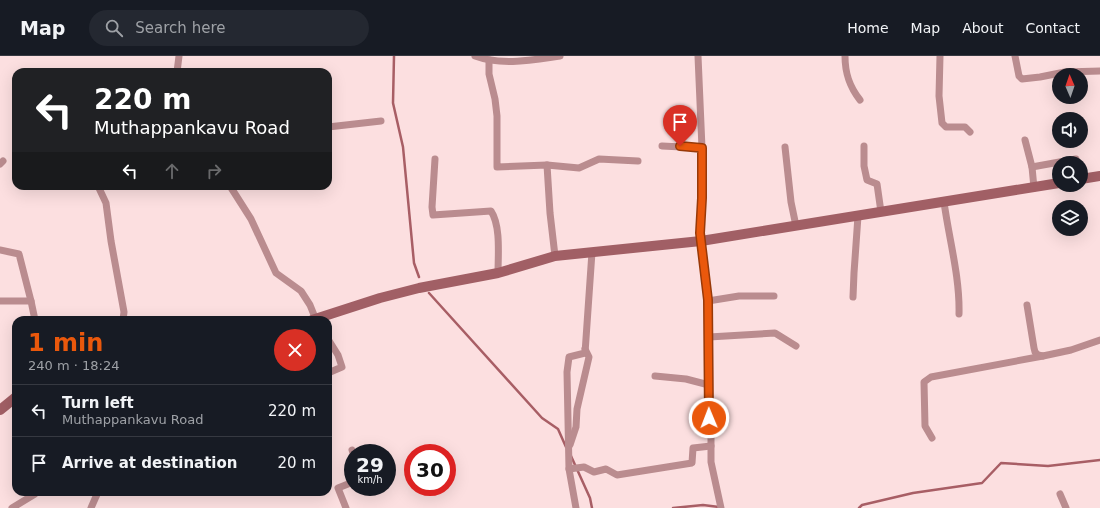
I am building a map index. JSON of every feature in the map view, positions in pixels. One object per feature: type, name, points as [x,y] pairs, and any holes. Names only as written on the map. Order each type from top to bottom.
[{"type":"street","points":[[178,68],[179,56]]},
{"type":"street","points":[[475,56],[502,62],[560,56]]},
{"type":"street","points":[[698,56],[702,148],[701,241],[708,300],[711,462],[721,508]]},
{"type":"street","points":[[845,56],[845,68],[848,81],[852,91],[860,100]]},
{"type":"street","points":[[940,56],[939,96],[942,123],[946,127],[965,127],[970,132]]},
{"type":"street","points":[[1015,56],[1019,76],[1022,79],[1065,72],[1100,71]]},
{"type":"street","points":[[489,60],[489,74],[495,99],[497,116],[497,167],[547,165],[579,168],[599,159],[638,161]]},
{"type":"street","points":[[332,127],[381,121]]},
{"type":"street","points":[[1025,140],[1032,167],[1034,188]]},
{"type":"street","points":[[662,146],[702,148]]},
{"type":"street","points":[[864,146],[864,166],[867,180],[877,184],[880,212]]},
{"type":"street","points":[[785,148],[791,202],[796,226]]},
{"type":"street","points":[[435,159],[432,207],[433,215],[491,211],[495,217],[498,273]]},
{"type":"street","points":[[1032,167],[1052,163]]},
{"type":"street","points":[[547,165],[550,213],[555,256]]},
{"type":"street","points":[[1088,178],[1100,176]]},
{"type":"street","points":[[325,316],[355,305],[419,288],[498,273],[555,256],[701,241],[1052,184]]},
{"type":"street","points":[[100,190],[106,203],[124,316]]},
{"type":"street","points":[[233,190],[251,219],[276,273],[301,291],[310,305],[313,316]]},
{"type":"street","points":[[944,202],[956,271],[960,303],[959,314]]},
{"type":"street","points":[[853,297],[858,216]]},
{"type":"street","points":[[0,250],[18,254],[34,316]]},
{"type":"street","points":[[576,508],[568,469],[567,372],[569,357],[585,353],[592,252]]},
{"type":"street","points":[[708,300],[739,296],[774,296]]},
{"type":"street","points":[[0,301],[31,301]]},
{"type":"street","points":[[1027,305],[1035,352],[1038,355],[1043,356]]},
{"type":"street","points":[[709,337],[775,333],[796,346]]},
{"type":"street","points":[[932,438],[925,426],[924,382],[931,377],[1071,350],[1100,340]]},
{"type":"street","points":[[332,345],[338,355],[342,367],[332,371]]},
{"type":"street","points":[[568,450],[576,427],[577,409],[589,357],[585,349]]},
{"type":"street","points":[[655,376],[692,380],[709,385]]},
{"type":"street","points":[[0,410],[12,400]]},
{"type":"street","points":[[568,469],[584,467],[594,472],[606,469],[617,475],[692,463],[693,448],[711,446]]},
{"type":"street","points":[[344,486],[338,488],[346,508]]},
{"type":"street","points":[[1060,494],[1066,508]]},
{"type":"street","points":[[12,508],[32,496]]},
{"type":"street","points":[[92,508],[96,496]]},
{"type":"waterway","points":[[394,56],[393,103],[403,147],[414,263],[419,277]]},
{"type":"waterway","points":[[429,293],[542,418],[558,429],[566,447]]},
{"type":"waterway","points":[[571,456],[590,498],[592,508]]},
{"type":"waterway","points":[[859,508],[862,505],[913,493],[982,483],[1001,463],[1048,466],[1100,460]]},
{"type":"waterway","points":[[673,508],[703,505],[719,507]]},
{"type":"route","points":[[680,146],[702,148],[700,233],[708,300],[709,418]]}]
